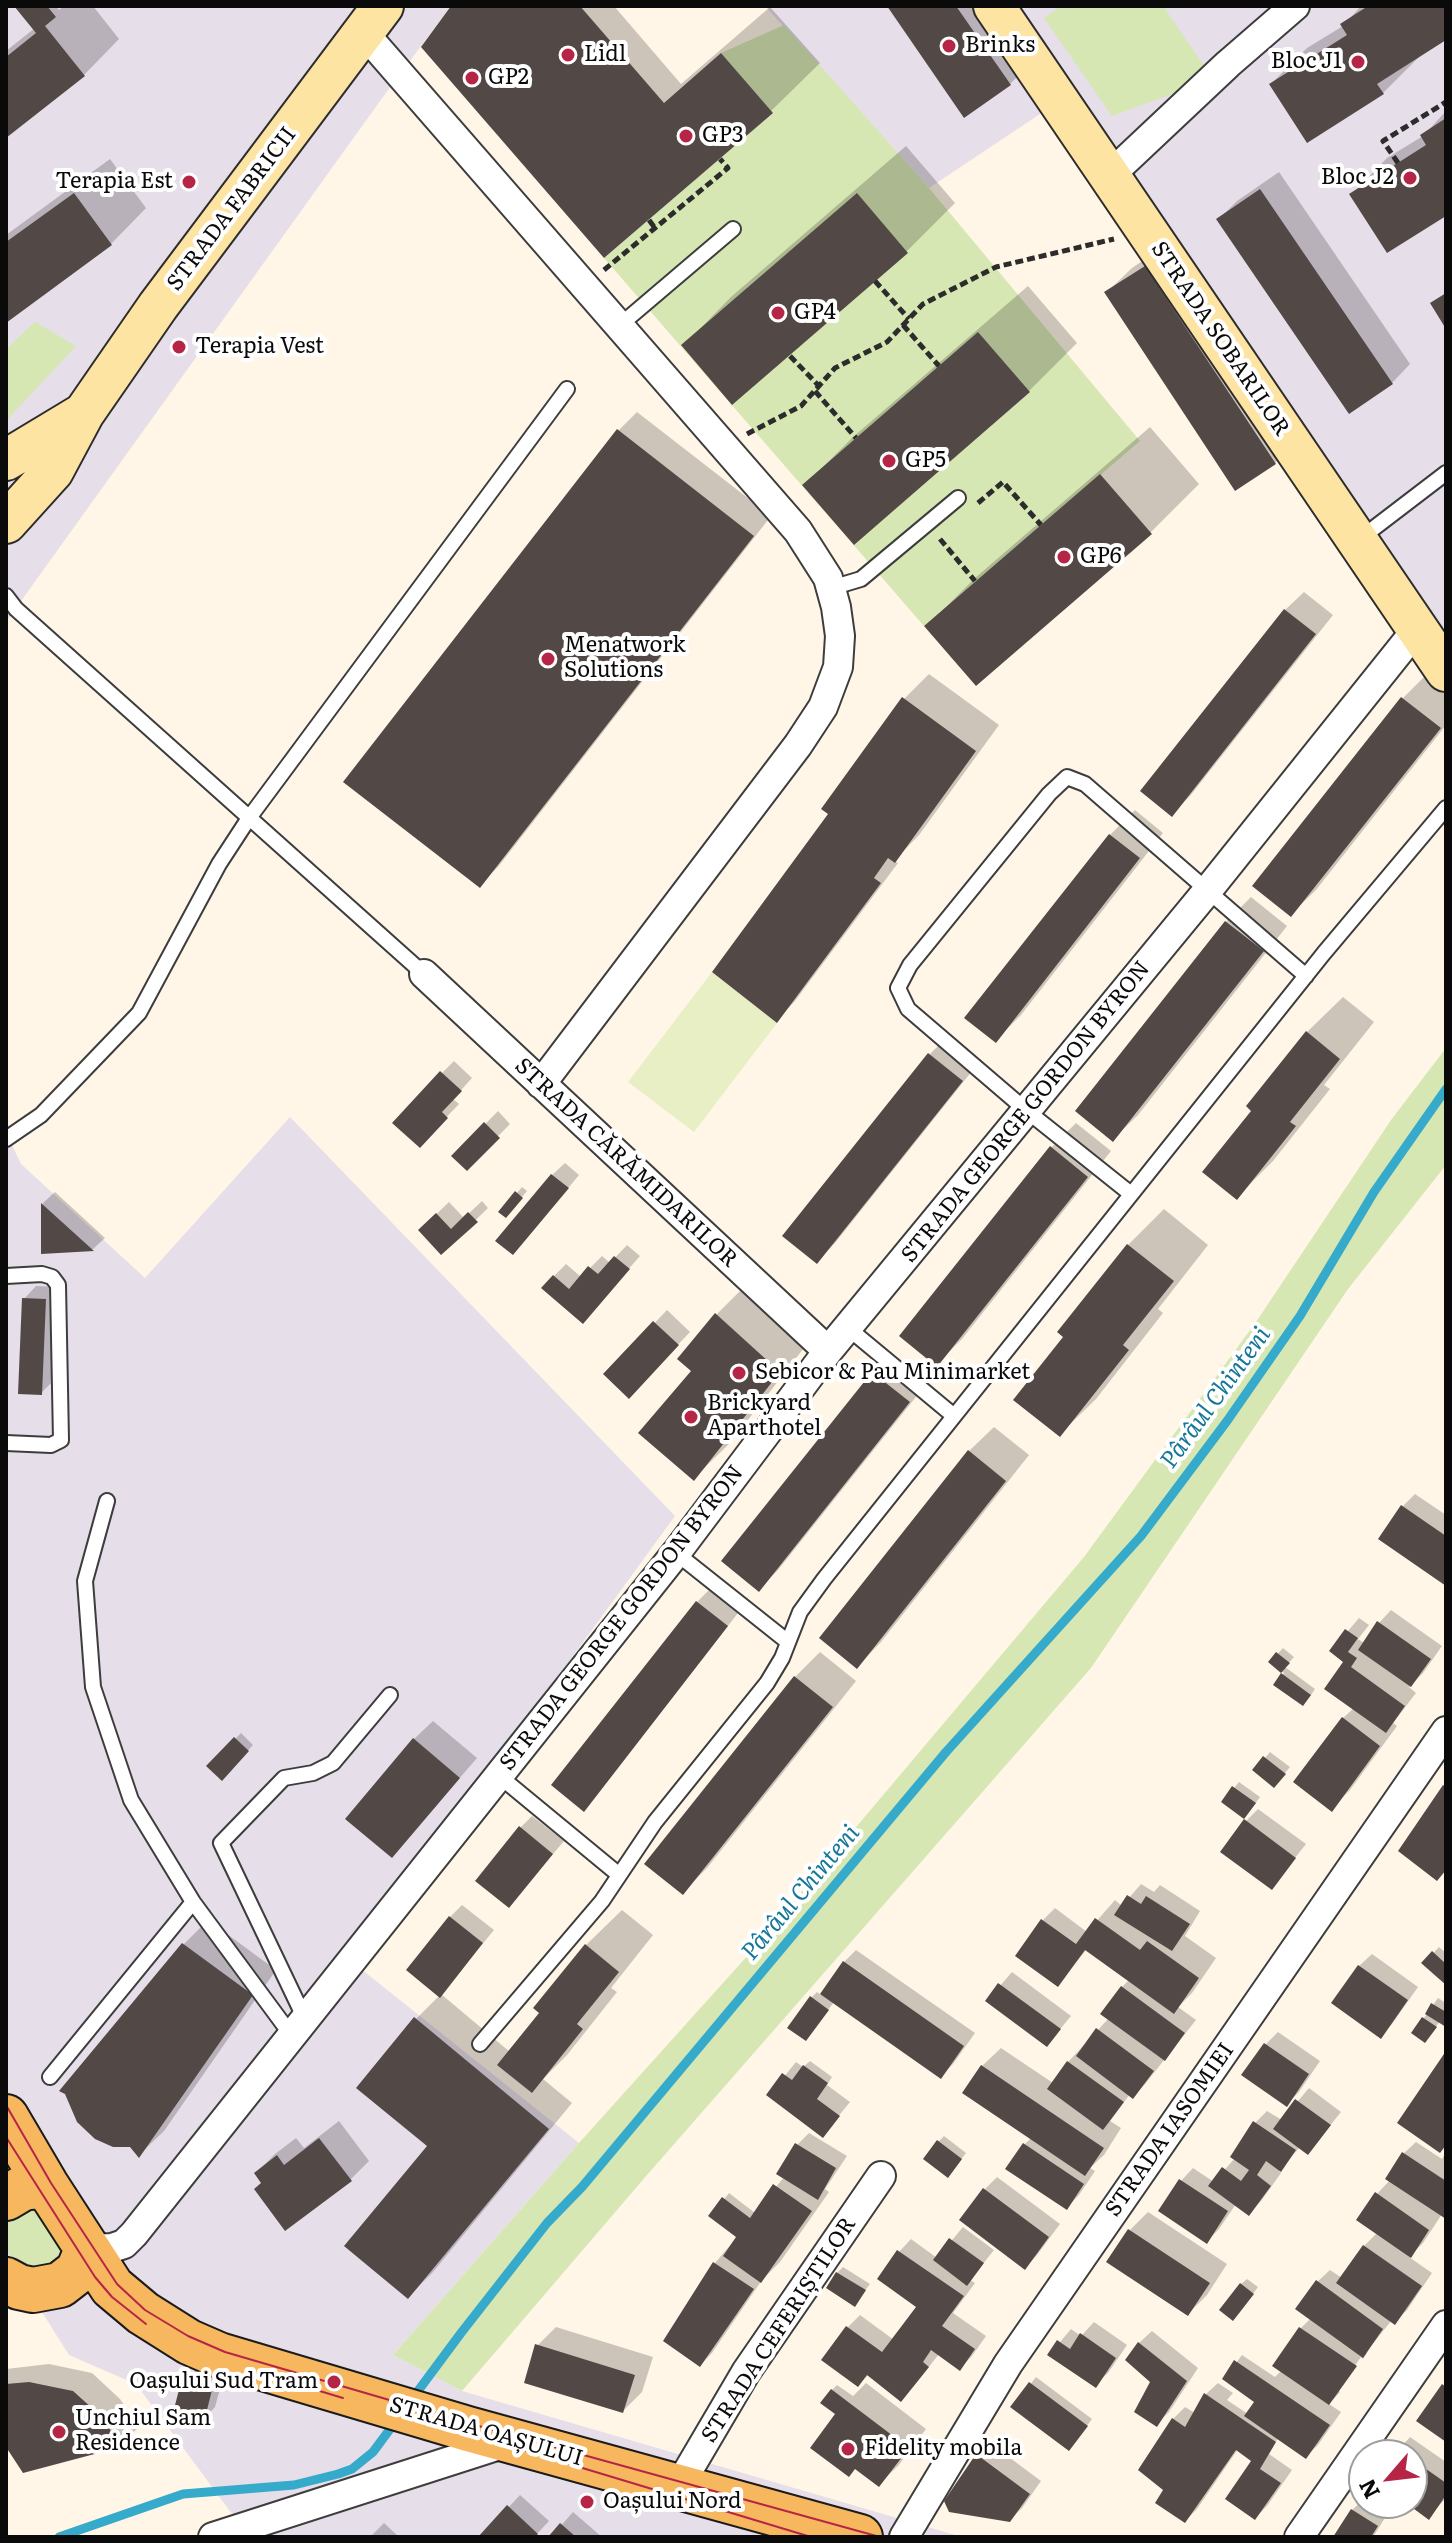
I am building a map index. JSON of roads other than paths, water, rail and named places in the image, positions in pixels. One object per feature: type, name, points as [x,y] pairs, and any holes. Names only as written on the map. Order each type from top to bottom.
[{"type":"main road","name":"STRADA OAȘULUI","points":[[6,2117],[26,2192],[87,2249],[112,2287],[124,2299],[189,2342],[219,2355],[468,2429],[860,2537]]},
{"type":"main road","points":[[26,2285],[60,2285],[78,2271],[87,2249]]},
{"type":"main road","name":"STRADA OAȘULUI","points":[[26,2285],[124,2299]]},
{"type":"street","name":"STRADA SOBARILOR","points":[[994,6],[1446,671]]},
{"type":"street","points":[[1109,176],[1295,6]]},
{"type":"street","points":[[373,19],[584,286],[798,531],[818,560],[836,607],[840,636],[838,667],[823,707],[798,745],[541,1084]]},
{"type":"street","name":"STRADA FABRICII","points":[[6,523],[53,471],[84,413],[158,306],[373,19]]},
{"type":"street","name":"STRADA FABRICII","points":[[6,460],[84,413]]},
{"type":"street","name":"STRADA GEORGE GORDON BYRON","points":[[87,2249],[112,2248],[124,2244],[134,2234],[676,1553],[828,1351],[1208,890],[1417,629]]},
{"type":"street","name":"STRADA CĂRĂMIDARILOR","points":[[424,974],[828,1351]]},
{"type":"street","name":"STRADA IASOMIEI","points":[[904,2537],[1008,2364],[1446,1731]]},
{"type":"street","name":"STRADA CEFERIȘTILOR","points":[[679,2486],[746,2372],[881,2176]]},
{"type":"street","points":[[1299,2537],[1446,2325]]},
{"type":"street","points":[[213,2537],[515,2440]]},
{"type":"lane","points":[[619,326],[733,229]]},
{"type":"lane","points":[[6,1139],[41,1115],[139,1013],[219,864],[249,818],[567,389]]},
{"type":"lane","points":[[1357,541],[1446,473]]},
{"type":"lane","points":[[831,588],[861,579],[958,498]]},
{"type":"lane","points":[[6,596],[16,609],[424,974]]},
{"type":"lane","points":[[1131,1194],[1027,1111],[908,1009],[898,988],[910,965],[1049,794],[1067,777],[1085,784],[1306,976]]},
{"type":"lane","points":[[480,2044],[602,1901],[655,1822],[767,1683],[782,1658],[800,1612],[824,1579],[1306,976],[1446,808]]},
{"type":"lane","points":[[6,1276],[42,1274],[52,1277],[58,1285],[61,1440],[51,1445],[6,1443]]},
{"type":"lane","points":[[848,1328],[954,1416]]},
{"type":"lane","points":[[107,1501],[85,1581],[93,1687],[131,1800],[193,1902],[298,2027]]},
{"type":"lane","points":[[676,1553],[788,1642]]},
{"type":"lane","points":[[298,2027],[221,1843],[284,1778],[313,1773],[333,1763],[390,1695]]},
{"type":"lane","points":[[498,1775],[618,1874]]},
{"type":"lane","points":[[50,2077],[193,1902]]},
{"type":"waterway","name":"Pârâul Chinteni","points":[[412,2399],[547,2223],[582,2187],[946,1752],[1141,1536],[1300,1316],[1374,1192],[1446,1089]]},
{"type":"waterway","name":"Pârâul Chinteni","points":[[59,2537],[183,2494],[294,2485],[338,2474],[352,2469],[373,2452],[396,2421]]},
{"type":"tram line","points":[[6,2105],[51,2183],[117,2284],[145,2310],[188,2336],[225,2352],[475,2425],[880,2537]]},
{"type":"tram line","points":[[6,2137],[95,2277],[112,2297],[146,2324]]},
{"type":"tram line","points":[[263,2374],[343,2398]]},
{"type":"tram line","points":[[493,2441],[811,2537]]},
{"type":"place","name":"Brinks","points":[[949,46]]},
{"type":"place","name":"Lidl","points":[[568,55]]},
{"type":"place","name":"Bloc J1","points":[[1358,62]]},
{"type":"place","name":"GP2","points":[[472,78]]},
{"type":"place","name":"GP3","points":[[686,136]]},
{"type":"place","name":"Bloc J2","points":[[1410,178]]},
{"type":"place","name":"Terapia Est","points":[[189,182]]},
{"type":"place","name":"GP4","points":[[778,313]]},
{"type":"place","name":"Terapia Vest","points":[[179,347]]},
{"type":"place","name":"GP5","points":[[889,461]]},
{"type":"place","name":"GP6","points":[[1064,557]]},
{"type":"place","name":"Menatwork Solutions","points":[[548,659]]},
{"type":"place","name":"Sebicor & Pau Minimarket","points":[[739,1373]]},
{"type":"place","name":"Brickyard Aparthotel","points":[[691,1417]]},
{"type":"place","name":"Oașului Sud Tram","points":[[334,2382]]},
{"type":"place","name":"Unchiul Sam Residence","points":[[59,2432]]},
{"type":"place","name":"Fidelity mobila","points":[[848,2449]]},
{"type":"place","name":"Oașului Nord","points":[[587,2502]]}]
